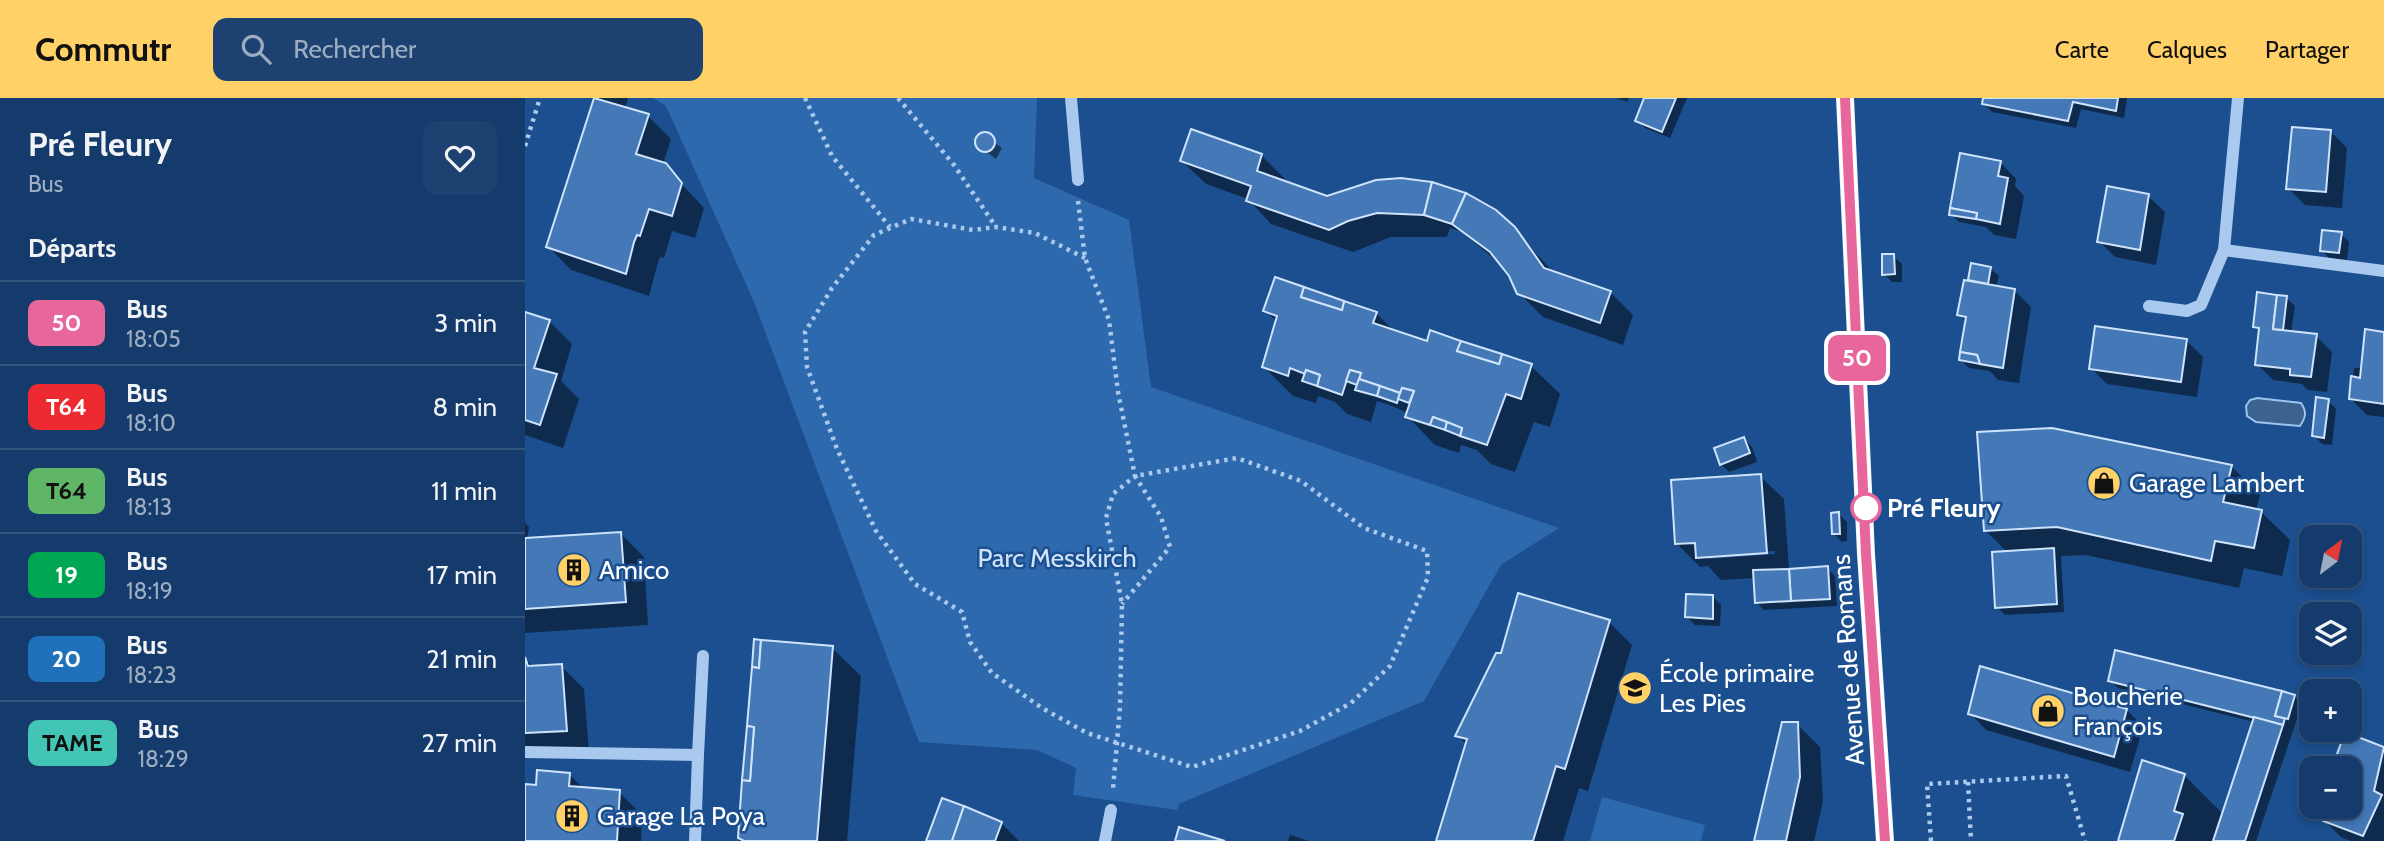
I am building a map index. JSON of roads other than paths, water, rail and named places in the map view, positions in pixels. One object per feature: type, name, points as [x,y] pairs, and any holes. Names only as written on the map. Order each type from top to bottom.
[{"type":"main road","name":"Avenue de Romans","points":[[1845,98],[1866,554],[1885,841]]},
{"type":"street","points":[[1071,98],[1078,180]]},
{"type":"street","points":[[2149,306],[2187,312],[2201,305],[2224,250],[2238,98]]},
{"type":"street","points":[[2224,250],[2384,271]]},
{"type":"street","points":[[695,841],[703,656]]},
{"type":"street","points":[[525,752],[698,755]]},
{"type":"street","points":[[1105,841],[1111,810]]},
{"type":"place","name":"Garage Lambert","points":[[2104,483]]},
{"type":"place","name":"Pré Fleury","points":[[1866,508]]},
{"type":"place","name":"Amico","points":[[574,570]]},
{"type":"place","name":"École primaire Les Pies","points":[[1635,688]]},
{"type":"place","name":"Boucherie François","points":[[2048,711]]},
{"type":"place","name":"Garage La Poya","points":[[572,816]]},
{"type":"park label","name":"Parc Messkirch","points":[[1057,558]]}]
